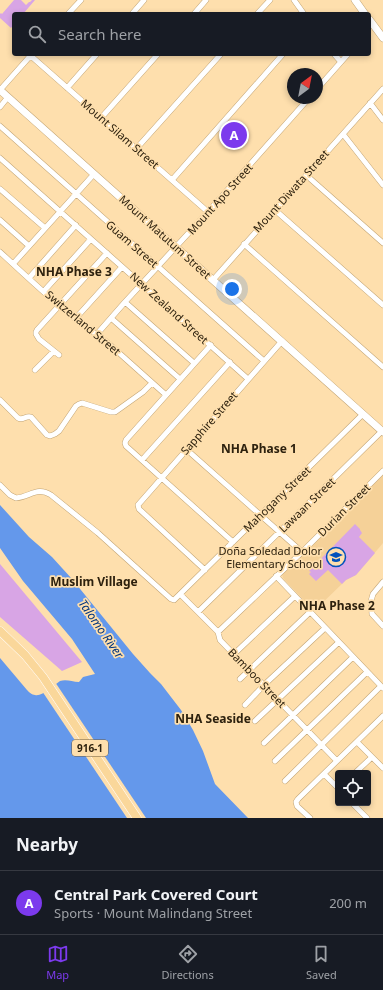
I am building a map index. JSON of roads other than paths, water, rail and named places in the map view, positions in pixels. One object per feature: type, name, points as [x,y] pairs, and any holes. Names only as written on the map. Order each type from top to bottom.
[{"type":"main road","name":"916-1","points":[[0,632],[25,655],[43,677],[137,818]]},
{"type":"street","points":[[70,12],[81,0]]},
{"type":"street","points":[[134,12],[144,0]]},
{"type":"street","points":[[196,12],[206,0]]},
{"type":"street","points":[[259,12],[270,0]]},
{"type":"street","points":[[294,0],[303,12]]},
{"type":"street","points":[[355,0],[364,12]]},
{"type":"street","points":[[371,28],[383,38]]},
{"type":"street","points":[[0,90],[31,56]]},
{"type":"street","name":"Mount Silam Street","points":[[33,56],[67,88],[208,212]]},
{"type":"street","points":[[67,88],[95,56]]},
{"type":"street","points":[[101,118],[156,56]]},
{"type":"street","points":[[136,148],[219,56]]},
{"type":"street","points":[[172,180],[281,56]]},
{"type":"street","points":[[336,56],[341,62]]},
{"type":"street","points":[[323,82],[346,56]]},
{"type":"street","name":"Mount Diwata Street","points":[[213,280],[383,89]]},
{"type":"street","name":"Mount Matutum Street","points":[[0,90],[383,432]]},
{"type":"street","points":[[0,107],[8,98]]},
{"type":"street","points":[[370,103],[383,120]]},
{"type":"street","name":"Mount Apo Street","points":[[97,334],[304,104]]},
{"type":"street","name":"Guam Street","points":[[0,126],[264,361]]},
{"type":"street","points":[[343,134],[383,185]]},
{"type":"street","name":"New Zealand Street","points":[[0,158],[248,379]]},
{"type":"street","points":[[13,264],[94,174]]},
{"type":"street","points":[[306,175],[383,243]]},
{"type":"street","points":[[0,189],[45,228]]},
{"type":"street","points":[[275,210],[383,305]]},
{"type":"street","points":[[0,220],[29,246]]},
{"type":"street","points":[[29,278],[76,225]]},
{"type":"street","points":[[44,291],[91,239]]},
{"type":"street","points":[[244,244],[383,368]]},
{"type":"street","name":"Switzerland Street","points":[[0,252],[75,319],[109,344],[166,395]]},
{"type":"street","points":[[59,355],[37,337],[36,332],[107,253]]},
{"type":"street","points":[[75,319],[122,267]]},
{"type":"street","points":[[125,302],[194,363]]},
{"type":"street","points":[[111,318],[180,379]]},
{"type":"street","name":"Sapphire Street","points":[[205,570],[139,509],[139,503],[282,342]]},
{"type":"street","points":[[211,345],[126,440],[125,443],[126,446],[233,542]]},
{"type":"street","points":[[35,370],[54,351]]},
{"type":"street","points":[[142,460],[230,362]]},
{"type":"street","points":[[0,400],[18,418],[22,419],[31,417],[47,435],[50,436],[57,433],[79,404],[82,403],[115,412],[143,392],[152,383]]},
{"type":"street","name":"Mahogany Street","points":[[0,485],[7,493],[16,498],[40,491],[51,495],[87,524],[173,600],[363,414]]},
{"type":"street","name":"Lawaan Street","points":[[198,612],[383,432]]},
{"type":"street","points":[[186,450],[302,552]]},
{"type":"street","name":"Durian Street","points":[[218,632],[302,552],[383,471]]},
{"type":"street","points":[[276,576],[382,687],[285,781]]},
{"type":"street","points":[[383,582],[374,594],[371,601],[372,614],[383,626]]},
{"type":"street","name":"Bamboo Street","points":[[180,594],[218,632],[220,640],[337,761]]},
{"type":"street","points":[[234,654],[295,596]]},
{"type":"street","points":[[240,679],[310,612]]},
{"type":"street","points":[[245,704],[325,628]]},
{"type":"street","points":[[255,721],[339,642]]},
{"type":"street","points":[[264,743],[353,657]]},
{"type":"street","points":[[275,761],[367,672]]},
{"type":"street","points":[[310,818],[297,806],[296,802],[298,799],[383,716]]},
{"type":"street","points":[[357,742],[383,768]]},
{"type":"street","points":[[358,770],[372,757]]},
{"type":"street","points":[[324,774],[335,785]]},
{"type":"street","points":[[355,806],[367,818]]},
{"type":"water","name":"Talomo River","points":[[0,505],[29,537],[52,557],[72,579],[133,654],[161,684],[181,710],[193,730],[203,751],[215,784],[248,818],[0,818],[0,658],[27,690],[34,695],[44,693],[60,681],[65,680],[79,682],[83,677],[95,674],[72,639],[23,581],[0,548]]},
{"type":"place","name":"Central Park Covered Court","points":[[234,135]]},
{"type":"place","name":"Doña Soledad Dolor Elementary School","points":[[336,557]]},
{"type":"district","name":"NHA Phase 3","points":[[74,272]]},
{"type":"district","name":"NHA Phase 1","points":[[259,449]]},
{"type":"district","name":"Muslim Village","points":[[94,582]]},
{"type":"district","name":"NHA Phase 2","points":[[337,606]]},
{"type":"district","name":"NHA Seaside","points":[[213,719]]}]
